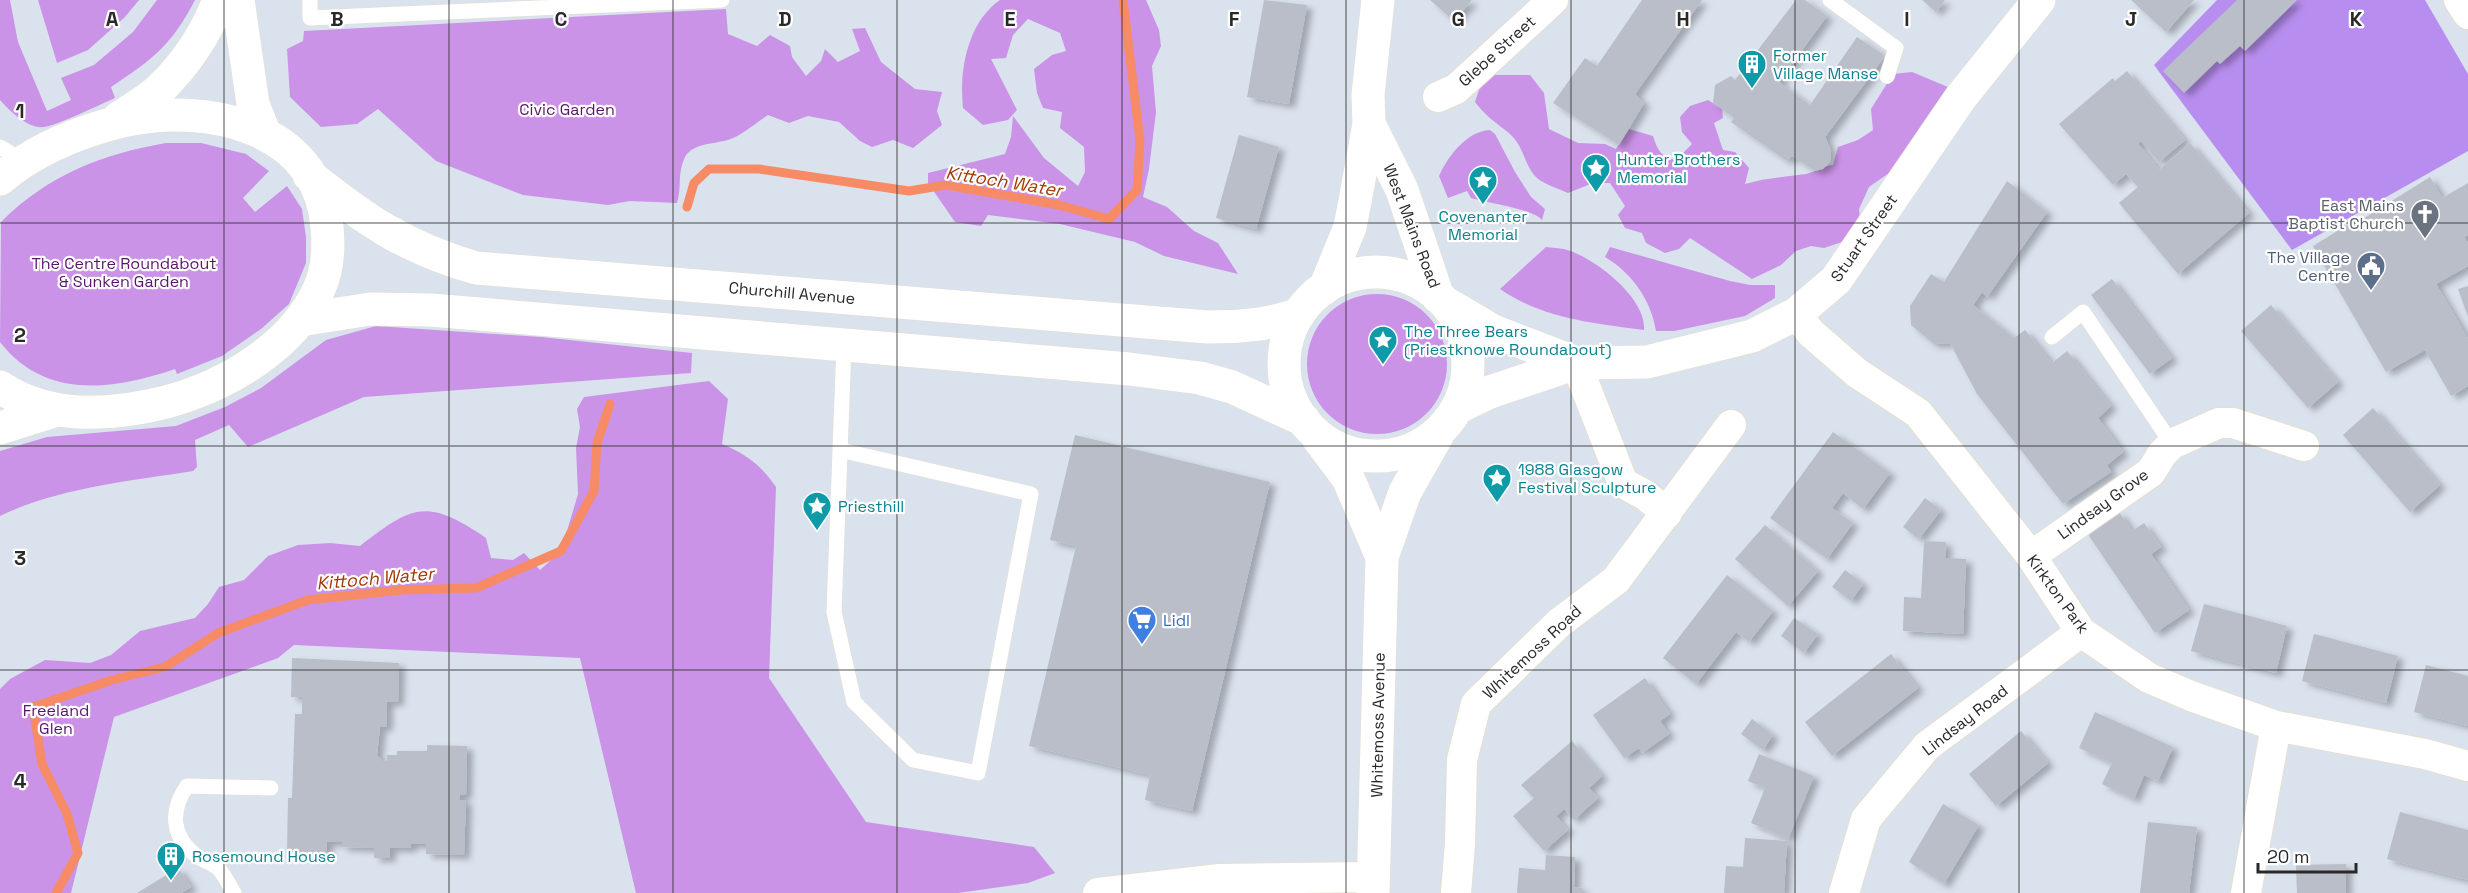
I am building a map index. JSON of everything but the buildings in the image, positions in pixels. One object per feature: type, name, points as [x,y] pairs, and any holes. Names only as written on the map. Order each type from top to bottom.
[{"type":"street","points":[[99,128],[160,89],[186,58],[211,21],[219,0]]},
{"type":"street","points":[[238,0],[253,104],[264,132]]},
{"type":"street","name":"West Mains Road","points":[[1325,288],[1350,226],[1370,124],[1368,95],[1378,0]]},
{"type":"street","name":"Glebe Street","points":[[1438,97],[1456,89],[1553,0]]},
{"type":"street","name":"Stuart Street","points":[[1448,419],[1498,389],[1576,363],[1647,362],[1752,336],[1796,314],[1836,280],[1961,97],[2039,0]]},
{"type":"street","points":[[2459,0],[2468,14]]},
{"type":"street","points":[[0,387],[31,404],[57,410],[119,411],[175,399],[221,380],[273,347],[300,320],[320,288],[327,267],[328,242],[321,198],[309,175],[285,149],[264,132],[250,126],[201,115],[164,115],[99,128],[17,159]]},
{"type":"street","name":"West Mains Road","points":[[1370,124],[1402,190],[1443,301]]},
{"type":"street","name":"Churchill Avenue","points":[[309,175],[383,230],[412,246],[476,268],[1208,327],[1270,324],[1299,314]]},
{"type":"street","points":[[300,320],[336,312],[398,308],[1129,369],[1200,378],[1232,387],[1310,427],[1342,450],[1371,457],[1401,454],[1428,441],[1448,419],[1464,393],[1469,363],[1463,332],[1443,301],[1425,285],[1397,274],[1366,272],[1336,280],[1311,298],[1293,323],[1284,352],[1285,383],[1297,411],[1310,427]]},
{"type":"street","name":"Stuart Street","points":[[1443,301],[1493,331],[1576,363]]},
{"type":"street","name":"Kirkton Park","points":[[1796,314],[1811,333],[1857,373],[1918,413],[2031,556],[2081,632],[2149,678],[2191,696],[2276,726],[2425,754],[2468,766]]},
{"type":"street","points":[[1576,363],[1623,483],[1645,495],[1667,513]]},
{"type":"street","points":[[0,428],[57,410]]},
{"type":"street","name":"Whitemoss Avenue","points":[[1374,885],[1382,557],[1405,492],[1448,419]]},
{"type":"street","name":"Lindsay Grove","points":[[2031,556],[2151,472],[2172,444],[2219,423],[2233,423],[2304,446]]},
{"type":"street","name":"Whitemoss Road","points":[[1456,893],[1461,844],[1462,760],[1476,704],[1559,622],[1616,580],[1731,425]]},
{"type":"street","name":"Whitemoss Avenue","points":[[1310,427],[1348,478],[1382,557]]},
{"type":"street","name":"Lindsay Road","points":[[1844,893],[1866,819],[1927,746],[2081,632]]},
{"type":"street","points":[[2246,893],[2276,726]]},
{"type":"street","points":[[1098,893],[1220,879],[1374,885]]},
{"type":"lane","points":[[310,0],[310,18],[596,3],[722,0]]},
{"type":"lane","points":[[1830,0],[1896,48],[1887,76]]},
{"type":"lane","points":[[2052,337],[2083,312],[2172,444]]},
{"type":"lane","points":[[840,450],[1031,494],[978,773],[913,760],[854,702],[834,612],[840,450],[844,345]]},
{"type":"lane","points":[[234,893],[218,867],[198,856],[180,840],[175,817],[176,801],[187,786],[271,788]]},
{"type":"green space","points":[[0,0],[10,0],[18,42],[47,111],[71,100],[61,78],[94,65],[133,32],[157,0],[195,0],[178,29],[160,50],[111,87],[115,98],[50,126],[38,127],[14,114],[0,100]]},
{"type":"green space","points":[[38,0],[139,0],[125,17],[88,50],[57,63]]},
{"type":"green space","points":[[1000,0],[1146,0],[1159,30],[1161,46],[1152,66],[1156,112],[1143,197],[1167,207],[1194,231],[1218,243],[1238,274],[1164,256],[1135,242],[1060,224],[988,215],[981,226],[955,222],[928,183],[928,173],[1005,154],[1011,137],[1013,116],[1044,158],[1078,186],[1085,172],[1084,147],[1060,128],[1062,112],[1043,108],[1037,93],[1034,69],[1052,55],[1066,51],[1060,33],[1028,19],[1013,35],[1006,58],[991,59],[1017,110],[1008,120],[983,125],[963,108],[962,79],[968,49],[980,21]]},
{"type":"green space","name":"Civic Garden","points":[[726,9],[728,34],[757,46],[770,35],[790,46],[792,57],[806,76],[821,61],[825,49],[838,62],[860,51],[852,29],[865,28],[881,62],[915,89],[942,92],[937,111],[942,125],[913,148],[893,140],[872,147],[860,141],[839,122],[808,116],[789,123],[768,115],[733,138],[704,145],[689,152],[681,169],[677,203],[630,201],[608,205],[523,195],[436,161],[378,109],[357,124],[321,127],[290,97],[287,49],[303,41],[304,31]]},
{"type":"green space","points":[[1912,72],[1948,87],[1902,164],[1869,187],[1859,209],[1860,220],[1851,239],[1824,248],[1811,246],[1796,251],[1781,265],[1752,279],[1690,238],[1679,249],[1665,253],[1646,243],[1642,233],[1625,228],[1618,215],[1625,206],[1610,183],[1593,183],[1568,193],[1541,181],[1534,175],[1515,139],[1475,102],[1484,75],[1530,75],[1544,93],[1549,129],[1578,143],[1605,144],[1616,149],[1629,129],[1653,136],[1661,152],[1676,160],[1692,144],[1682,132],[1680,117],[1690,106],[1708,100],[1722,109],[1723,118],[1714,123],[1723,150],[1735,152],[1749,168],[1745,184],[1806,174],[1833,165],[1838,147],[1858,140],[1873,130],[1871,109],[1893,74]]},
{"type":"green space","points":[[1490,130],[1495,134],[1531,197],[1545,209],[1542,220],[1530,213],[1471,198],[1467,191],[1448,198],[1439,176],[1448,161],[1466,140],[1482,131]]},
{"type":"green space","name":"The Centre Roundabout & Sunken Garden","points":[[166,143],[201,143],[246,154],[269,171],[243,198],[255,212],[287,186],[302,209],[306,237],[306,263],[289,304],[261,329],[222,356],[177,374],[175,369],[128,382],[81,385],[59,382],[38,374],[18,361],[0,342],[1,222],[38,191],[77,169],[120,153]]},
{"type":"green space","points":[[1546,247],[1576,253],[1603,269],[1616,280],[1637,305],[1643,318],[1644,330],[1588,322],[1551,313],[1517,299],[1500,289]]},
{"type":"green space","points":[[1610,247],[1730,281],[1750,285],[1775,285],[1775,298],[1745,316],[1674,331],[1656,331],[1650,309],[1639,288],[1624,271],[1605,257]]},
{"type":"green space","points":[[1377,294],[1404,300],[1416,306],[1426,315],[1435,325],[1441,337],[1447,364],[1441,391],[1435,403],[1426,413],[1416,422],[1404,428],[1377,434],[1350,428],[1338,422],[1328,413],[1319,403],[1313,391],[1307,364],[1313,337],[1319,325],[1328,315],[1338,306],[1350,300]]},
{"type":"green space","points":[[376,326],[541,337],[692,353],[691,373],[364,397],[248,447],[229,425],[195,440],[197,467],[193,471],[70,492],[22,506],[0,516],[0,451],[47,437],[176,426],[225,407],[261,388],[326,340]]},
{"type":"green space","name":"Freeland Glen","points":[[709,381],[728,399],[722,444],[752,461],[765,472],[776,487],[769,678],[866,822],[1034,847],[1055,873],[1028,883],[958,893],[636,893],[580,658],[294,645],[278,658],[114,717],[71,893],[0,893],[0,689],[10,679],[45,660],[90,663],[111,655],[140,631],[195,618],[219,587],[244,580],[268,556],[298,545],[330,543],[360,546],[394,522],[421,512],[434,512],[449,517],[486,538],[491,558],[513,560],[524,553],[540,570],[561,551],[578,494],[576,448],[580,427],[577,409],[584,397]]},
{"type":"shaded area","points":[[2217,0],[2425,0],[2468,74],[2468,151],[2292,250],[2154,65]]},
{"type":"waterway","name":"Kittoch Water","points":[[687,207],[694,183],[709,169],[759,169],[909,191],[946,185],[1059,205],[1109,219],[1137,190],[1140,141],[1123,0]]},
{"type":"waterway","name":"Kittoch Water","points":[[56,893],[78,853],[67,814],[42,764],[33,707],[112,680],[165,667],[218,633],[308,600],[401,590],[476,588],[561,551],[594,491],[597,443],[610,404]]},
{"type":"place","name":"Former Village Manse","points":[[1752,90]]},
{"type":"place","name":"Hunter Brothers Memorial","points":[[1596,194]]},
{"type":"place","name":"Covenanter Memorial","points":[[1483,206]]},
{"type":"place","name":"East Mains Baptist Church","points":[[2425,240]]},
{"type":"place","name":"The Village Centre","points":[[2371,292]]},
{"type":"place","name":"The Three Bears (Priestknowe Roundabout)","points":[[1383,366]]},
{"type":"place","name":"1988 Glasgow Festival Sculpture","points":[[1497,504]]},
{"type":"place","name":"Priesthill","points":[[817,532]]},
{"type":"place","name":"Lidl","points":[[1142,646]]},
{"type":"place","name":"Rosemound House","points":[[171,882]]}]
